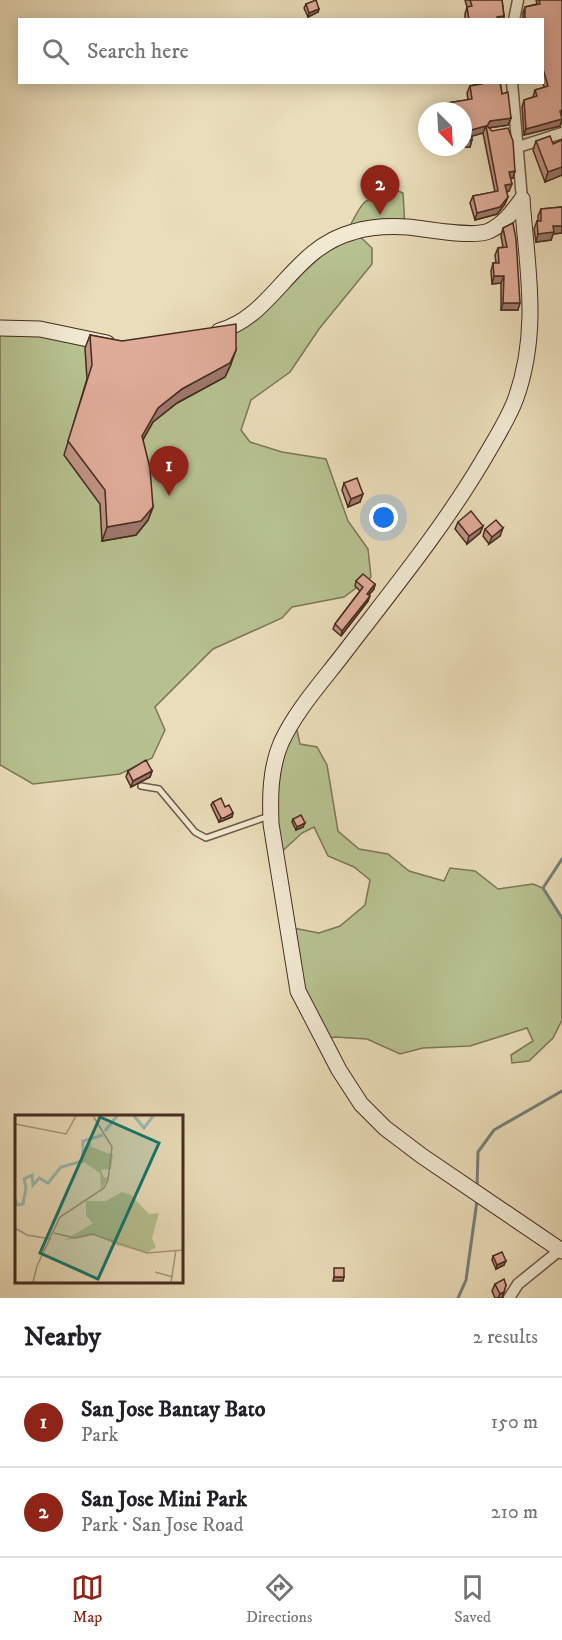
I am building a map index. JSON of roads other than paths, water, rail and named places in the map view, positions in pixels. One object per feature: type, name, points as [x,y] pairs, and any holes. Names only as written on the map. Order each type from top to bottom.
[{"type":"street","points":[[514,18],[518,0]]},
{"type":"street","points":[[509,1298],[518,1284],[561,1251],[385,1128],[361,1104],[305,1008],[298,991],[270,815],[272,774],[281,743],[307,702],[466,490],[501,431],[516,398],[527,357],[531,317],[531,277],[518,147],[511,129],[512,84]]},
{"type":"street","points":[[518,147],[562,134]]},
{"type":"street","points":[[199,335],[231,328],[246,319],[309,253],[330,240],[355,231],[405,227],[436,231],[488,232],[503,223],[522,199]]},
{"type":"street","points":[[0,328],[40,329],[116,345],[125,344]]},
{"type":"lane","points":[[141,786],[159,789],[195,832],[206,838],[270,815]]},
{"type":"waterway","points":[[562,859],[543,888],[562,918]]},
{"type":"waterway","points":[[477,1188],[478,1152],[494,1130],[562,1091]]},
{"type":"waterway","points":[[458,1298],[466,1280],[477,1201]]},
{"type":"place","name":"San Jose Mini Park","points":[[380,215]]},
{"type":"place","name":"San Jose Bantay Bato","points":[[169,496]]}]
